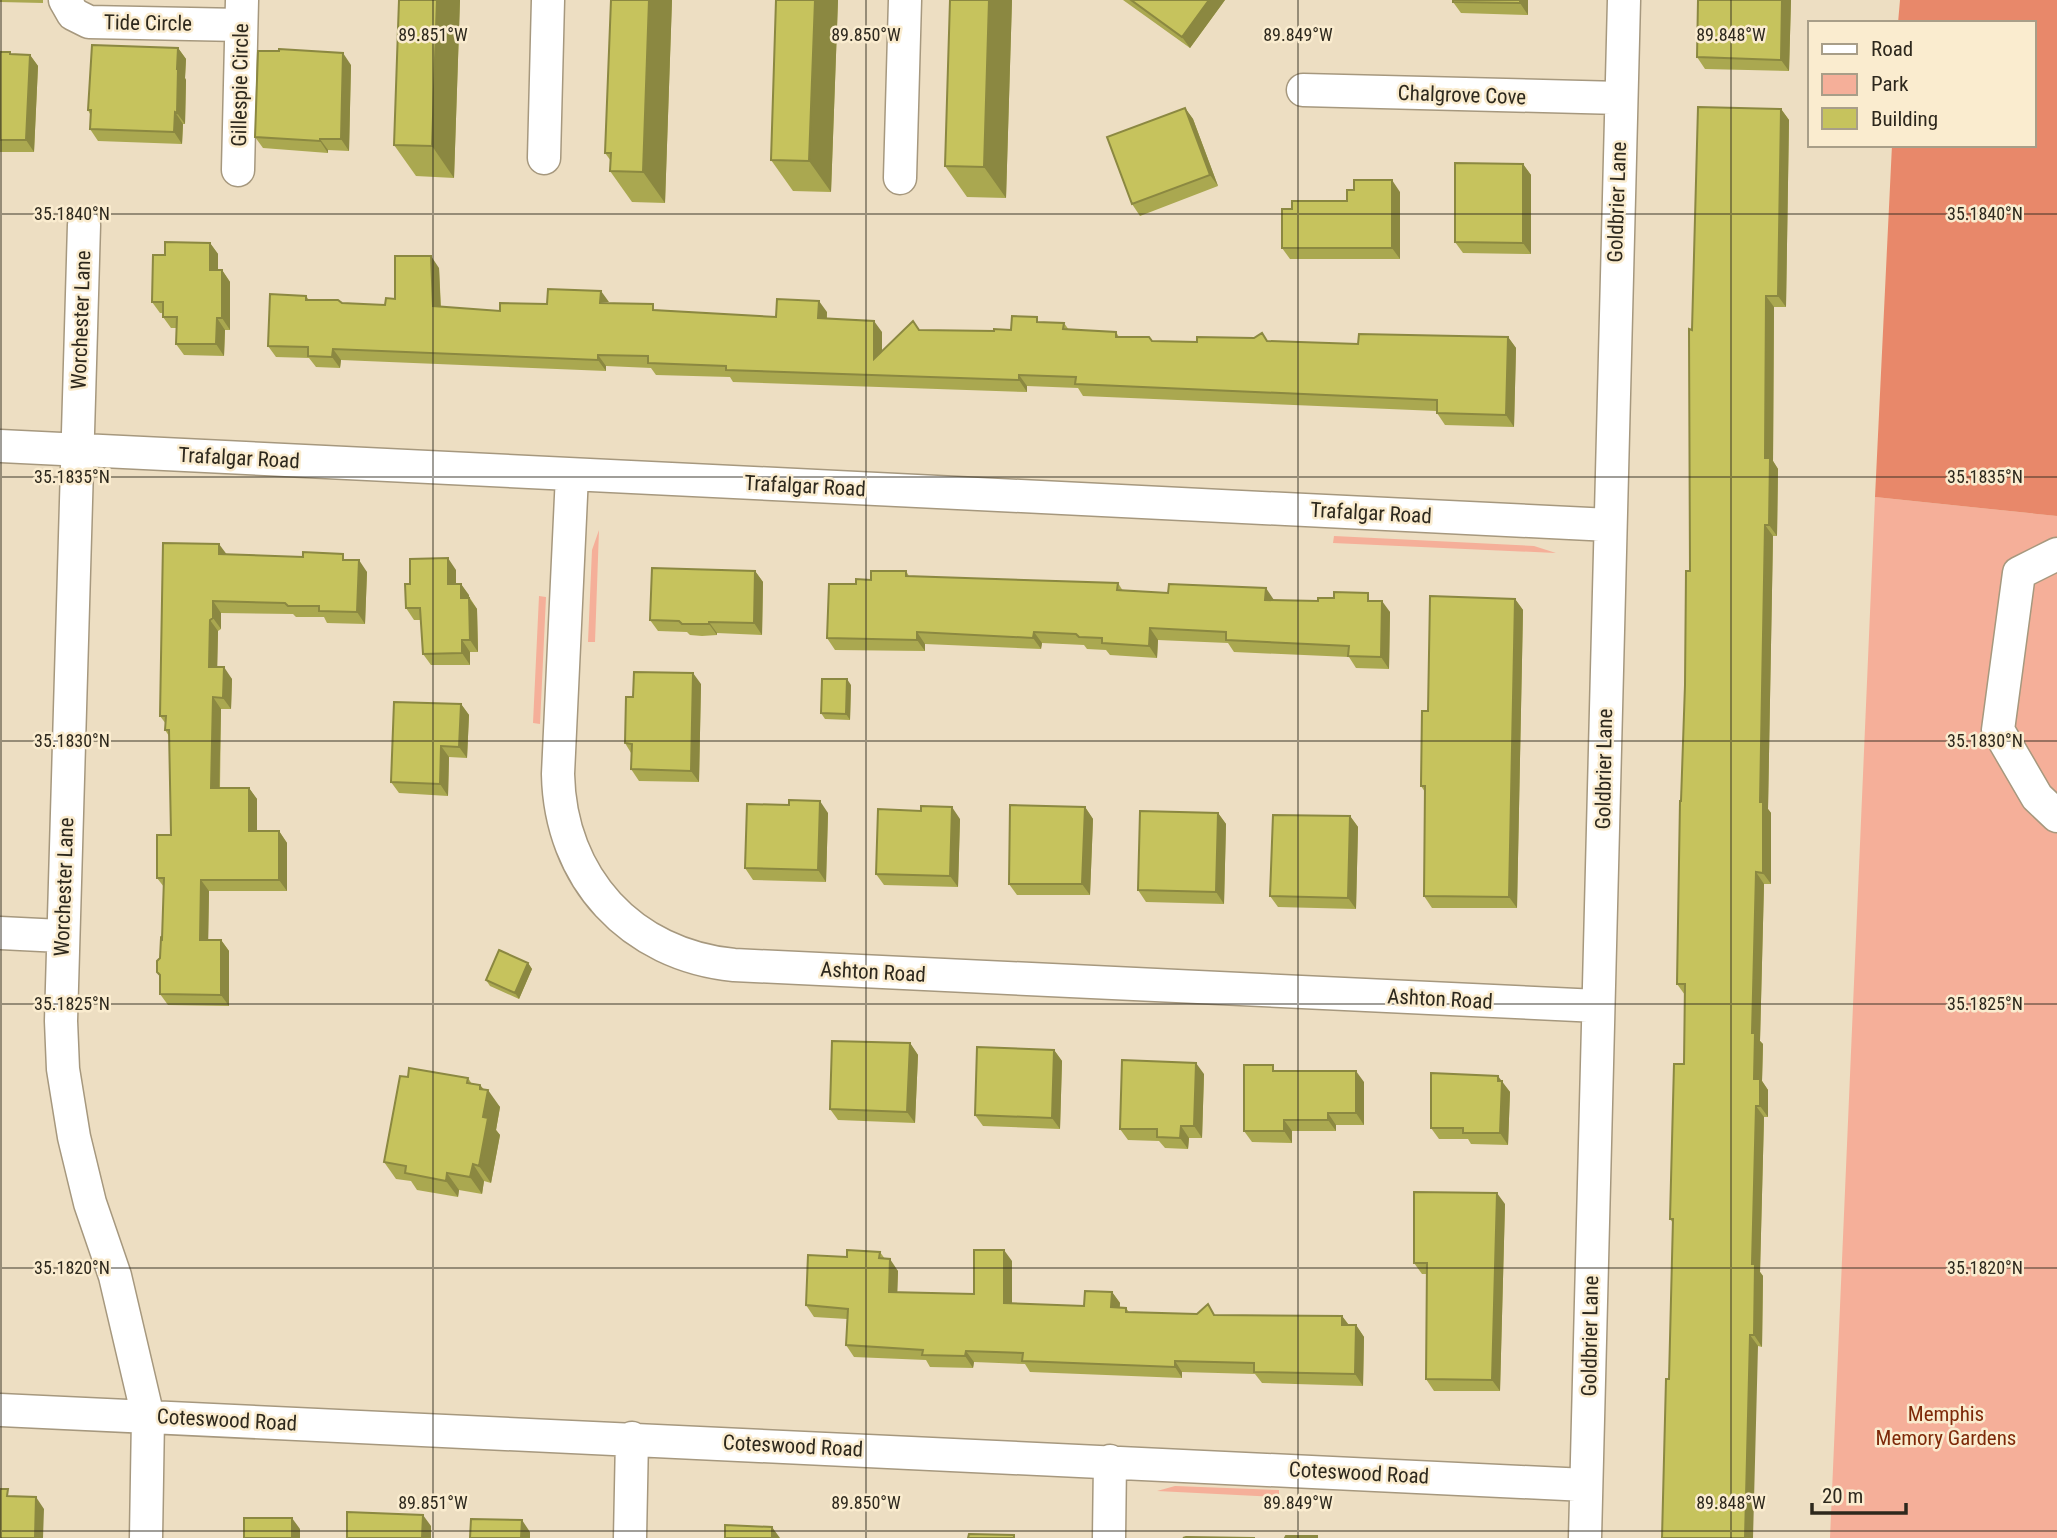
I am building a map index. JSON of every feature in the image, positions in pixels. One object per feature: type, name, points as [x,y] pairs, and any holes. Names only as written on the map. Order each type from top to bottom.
[{"type":"street","name":"Tide Circle","points":[[65,0],[73,14],[89,22],[242,13]]},
{"type":"street","points":[[544,158],[548,0]]},
{"type":"street","points":[[900,178],[905,0]]},
{"type":"street","name":"Goldbrier Lane","points":[[1585,1538],[1624,0]]},
{"type":"street","name":"Gillespie Circle","points":[[238,170],[242,13]]},
{"type":"street","name":"Chalgrove Cove","points":[[1303,90],[1620,98]]},
{"type":"street","name":"Worchester Lane","points":[[84,225],[61,936],[63,1069],[74,1137],[90,1203],[116,1276],[148,1417],[146,1538]]},
{"type":"street","name":"Trafalgar Road","points":[[0,446],[1610,525]]},
{"type":"street","name":"Ashton Road","points":[[572,475],[558,775],[561,812],[573,854],[601,897],[631,925],[660,944],[700,960],[734,965],[1598,1006]]},
{"type":"street","points":[[2057,554],[2019,573],[1998,730],[2037,797],[2057,816]]},
{"type":"street","points":[[0,933],[61,936]]},
{"type":"street","name":"Coteswood Road","points":[[0,1410],[1586,1485]]},
{"type":"street","points":[[630,1538],[632,1438]]},
{"type":"street","points":[[1109,1538],[1110,1461]]},
{"type":"green space","name":"Memphis Memory Gardens","points":[[1875,497],[2057,516],[2057,1538],[1830,1538]]},
{"type":"green space","points":[[599,530],[595,642],[588,642],[592,550]]},
{"type":"green space","points":[[1334,536],[1534,546],[1556,553],[1333,543]]},
{"type":"green space","points":[[539,596],[546,597],[540,724],[533,723]]},
{"type":"green space","points":[[1175,1486],[1279,1490],[1279,1497],[1157,1491]]},
{"type":"shaded area","points":[[1900,0],[2057,0],[2057,516],[1875,497],[1892,147],[2036,147],[2036,21],[1898,21]]},
{"type":"building","points":[[399,0],[437,0],[432,146],[394,145]]},
{"type":"building","points":[[611,0],[649,0],[643,172],[610,171],[611,153],[605,153]]},
{"type":"building","points":[[776,0],[815,0],[809,161],[771,160]]},
{"type":"building","points":[[950,0],[989,0],[984,167],[945,166]]},
{"type":"building","points":[[1131,0],[1209,0],[1182,37]]},
{"type":"building","points":[[1520,0],[1520,3],[1453,2]]},
{"type":"building","points":[[1698,0],[1782,0],[1781,60],[1697,57]]},
{"type":"building","points":[[92,45],[178,48],[174,132],[90,129],[91,110],[88,110]]},
{"type":"building","points":[[279,49],[343,53],[341,139],[320,141],[255,137],[258,51]]},
{"type":"building","points":[[0,52],[30,55],[26,140],[0,140]]},
{"type":"building","points":[[1698,107],[1781,109],[1778,296],[1766,296],[1765,458],[1770,458],[1769,525],[1765,525],[1760,802],[1763,802],[1763,873],[1756,872],[1752,1033],[1755,1033],[1754,1079],[1760,1079],[1760,1106],[1756,1106],[1752,1264],[1755,1264],[1754,1335],[1750,1335],[1745,1538],[1662,1538],[1666,1379],[1669,1379],[1674,1064],[1684,1064],[1685,984],[1677,984],[1686,571],[1690,571],[1689,329],[1692,330]]},
{"type":"building","points":[[1185,108],[1210,175],[1132,204],[1107,137]]},
{"type":"building","points":[[1455,163],[1523,164],[1523,243],[1455,242]]},
{"type":"building","points":[[1354,180],[1392,180],[1392,248],[1282,248],[1282,209],[1292,209],[1292,201],[1347,201],[1347,190],[1354,190]]},
{"type":"building","points":[[165,242],[210,243],[210,270],[222,270],[222,318],[217,318],[216,344],[176,344],[177,317],[163,317],[163,302],[152,302],[153,255],[165,255]]},
{"type":"building","points":[[395,256],[431,256],[433,306],[500,311],[500,303],[547,304],[548,289],[601,291],[600,303],[653,304],[653,310],[776,317],[777,299],[819,301],[818,318],[874,321],[874,359],[913,321],[919,330],[994,331],[1011,330],[1012,316],[1037,317],[1037,322],[1064,323],[1063,329],[1116,332],[1116,337],[1149,337],[1152,341],[1197,342],[1197,337],[1254,338],[1262,333],[1267,341],[1358,344],[1359,334],[1508,337],[1506,415],[1437,413],[1437,400],[1075,384],[1076,377],[1019,375],[1019,380],[726,370],[726,366],[648,363],[648,356],[598,355],[598,360],[333,349],[332,357],[308,356],[308,347],[268,346],[270,294],[306,296],[306,300],[385,305],[386,298],[395,299]]},
{"type":"building","points":[[163,543],[219,544],[219,554],[303,557],[303,552],[343,554],[343,560],[359,560],[357,612],[319,611],[319,606],[288,606],[285,603],[213,601],[209,667],[224,667],[223,698],[213,697],[211,788],[249,788],[249,831],[279,831],[279,880],[201,880],[200,940],[221,940],[221,995],[160,994],[160,975],[157,972],[162,939],[164,878],[157,878],[157,835],[171,835],[169,730],[165,730],[166,716],[160,716]]},
{"type":"building","points":[[448,558],[448,584],[461,584],[461,598],[469,598],[470,640],[462,640],[462,653],[423,654],[420,608],[406,608],[405,584],[410,584],[410,559]]},
{"type":"building","points":[[652,568],[755,571],[754,623],[682,624],[679,621],[650,620]]},
{"type":"building","points":[[871,571],[906,571],[906,576],[1118,583],[1117,590],[1168,593],[1169,584],[1266,588],[1265,600],[1318,601],[1318,598],[1334,598],[1334,592],[1368,593],[1368,601],[1382,601],[1381,657],[1348,656],[1349,646],[1226,640],[1226,632],[1150,628],[1149,646],[1102,643],[1102,638],[1079,637],[1076,634],[1034,632],[1033,638],[917,632],[917,640],[827,638],[829,584],[856,584],[856,579],[871,580]]},
{"type":"building","points":[[1430,596],[1515,599],[1509,897],[1424,896],[1425,786],[1421,786],[1422,711],[1428,711]]},
{"type":"building","points":[[634,672],[693,673],[691,771],[631,769],[632,744],[625,743],[626,697],[633,697]]},
{"type":"building","points":[[822,679],[847,679],[846,714],[821,713]]},
{"type":"building","points":[[394,702],[461,704],[459,747],[441,746],[440,784],[391,782]]},
{"type":"building","points":[[789,800],[820,801],[818,870],[745,868],[747,804],[789,805]]},
{"type":"building","points":[[1010,805],[1085,807],[1082,884],[1009,884]]},
{"type":"building","points":[[921,806],[952,807],[950,876],[876,874],[878,809],[921,811]]},
{"type":"building","points":[[1140,811],[1218,813],[1216,892],[1138,890]]},
{"type":"building","points":[[1273,815],[1350,816],[1348,898],[1270,896]]},
{"type":"building","points":[[499,950],[528,963],[515,993],[486,980]]},
{"type":"building","points":[[832,1041],[910,1043],[907,1112],[830,1109]]},
{"type":"building","points":[[977,1047],[1054,1050],[1052,1118],[975,1115]]},
{"type":"building","points":[[1122,1060],[1196,1063],[1194,1126],[1181,1126],[1180,1138],[1157,1137],[1157,1129],[1120,1129]]},
{"type":"building","points":[[1244,1065],[1273,1065],[1273,1071],[1356,1071],[1356,1113],[1328,1113],[1328,1120],[1284,1120],[1284,1131],[1244,1131]]},
{"type":"building","points":[[409,1068],[468,1078],[467,1083],[480,1085],[480,1089],[488,1090],[483,1117],[488,1118],[479,1166],[473,1164],[470,1177],[447,1173],[446,1181],[405,1173],[406,1166],[384,1162],[400,1076],[408,1077]]},
{"type":"building","points":[[1431,1073],[1498,1076],[1498,1081],[1502,1081],[1500,1133],[1463,1133],[1463,1128],[1431,1128]]},
{"type":"building","points":[[1414,1192],[1497,1193],[1492,1380],[1426,1379],[1427,1263],[1414,1263]]},
{"type":"building","points":[[847,1250],[880,1252],[879,1258],[890,1259],[889,1292],[974,1294],[974,1250],[1004,1250],[1004,1303],[1084,1306],[1085,1291],[1112,1292],[1111,1307],[1126,1308],[1126,1312],[1197,1314],[1208,1304],[1214,1315],[1342,1316],[1342,1325],[1356,1325],[1355,1374],[1254,1372],[1254,1363],[1175,1361],[1175,1367],[1022,1361],[1023,1353],[966,1351],[965,1356],[922,1355],[923,1350],[846,1345],[848,1309],[806,1305],[808,1255],[847,1257]]},
{"type":"building","points":[[0,1489],[8,1489],[7,1496],[36,1497],[35,1538],[0,1538]]},
{"type":"building","points":[[347,1512],[423,1515],[422,1538],[347,1538]]},
{"type":"building","points":[[244,1518],[292,1518],[292,1538],[244,1538]]},
{"type":"building","points":[[471,1519],[522,1520],[521,1538],[470,1538]]},
{"type":"building","points":[[725,1525],[772,1527],[772,1538],[725,1538]]},
{"type":"building","points":[[969,1534],[1014,1535],[1014,1538],[968,1538]]},
{"type":"building","points":[[1317,1536],[1317,1538],[1285,1538]]},
{"type":"building","points":[[1186,1537],[1255,1538],[1183,1538]]}]
